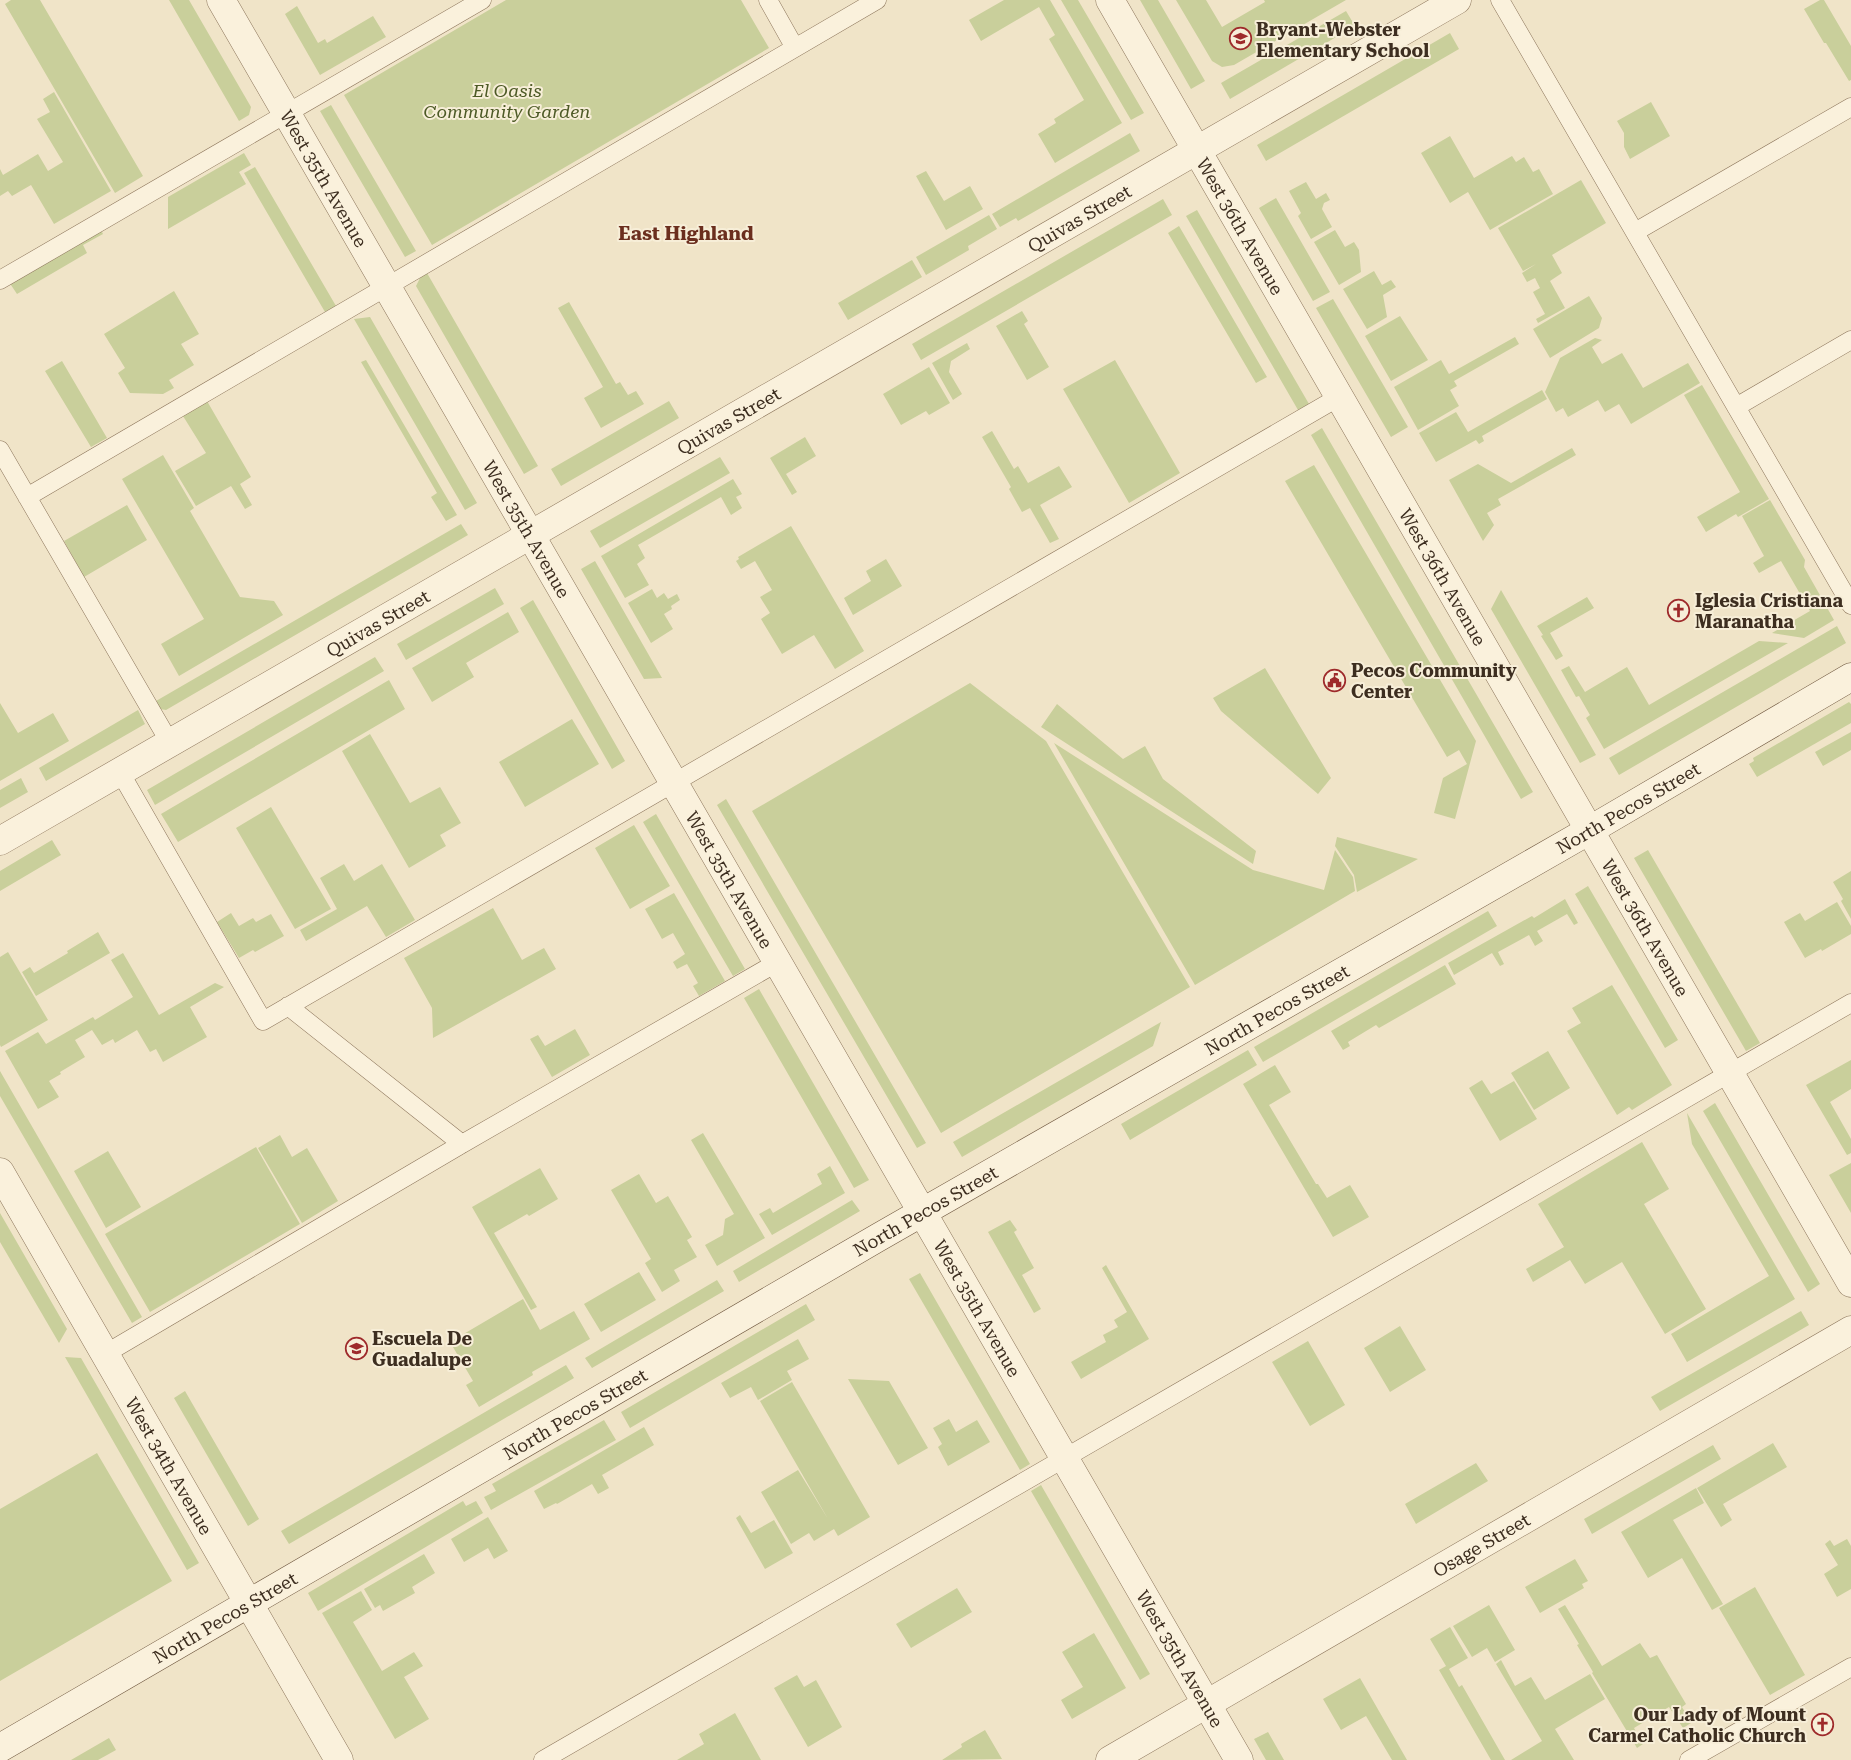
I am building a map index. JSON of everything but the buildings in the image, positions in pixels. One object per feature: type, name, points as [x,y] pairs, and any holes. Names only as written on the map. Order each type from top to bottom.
[{"type":"street","name":"West 35th Avenue","points":[[221,0],[1239,1760]]},
{"type":"street","name":"West 36th Avenue","points":[[1110,0],[1851,1283]]},
{"type":"street","name":"Quivas Street","points":[[0,841],[1457,0]]},
{"type":"street","name":"North Pecos Street","points":[[0,1748],[923,1212],[1590,830],[1851,677]]},
{"type":"street","name":"West 34th Avenue","points":[[0,1172],[339,1760]]},
{"type":"street","name":"Osage Street","points":[[1110,1760],[1851,1330]]},
{"type":"lane","points":[[0,280],[482,0]]},
{"type":"lane","points":[[768,0],[795,48]]},
{"type":"lane","points":[[27,497],[877,0]]},
{"type":"lane","points":[[1500,0],[1851,605]]},
{"type":"lane","points":[[1634,232],[1851,107]]},
{"type":"lane","points":[[1736,408],[1851,340]]},
{"type":"lane","points":[[120,772],[263,1021],[1339,397]]},
{"type":"lane","points":[[0,450],[170,743]]},
{"type":"lane","points":[[105,1354],[462,1144],[778,962]]},
{"type":"lane","points":[[543,1760],[1851,1003]]},
{"type":"lane","points":[[288,1006],[462,1144]]},
{"type":"lane","points":[[1689,1760],[1851,1666]]},
{"type":"green space","points":[[11,0],[40,0],[143,176],[115,193],[5,4]]},
{"type":"green space","points":[[169,0],[189,0],[251,107],[249,115],[239,121]]},
{"type":"green space","name":"El Oasis Community Garden","points":[[506,0],[741,0],[769,48],[432,245],[344,95]]},
{"type":"green space","points":[[1004,0],[1050,0],[1122,123],[1055,163],[1038,134],[1056,123],[1054,119],[1084,100],[1049,39],[1055,35],[1039,7],[981,41],[969,20]]},
{"type":"green space","points":[[1061,0],[1078,0],[1144,113],[1131,120]]},
{"type":"green space","points":[[1140,0],[1158,0],[1205,81],[1191,89]]},
{"type":"green space","name":"Bryant-Webster Elementary School","points":[[1176,0],[1206,0],[1222,27],[1265,2],[1264,0],[1346,0],[1234,65],[1222,67],[1212,61]]},
{"type":"green space","points":[[1820,0],[1824,0],[1851,46],[1851,80],[1849,81],[1804,9]]},
{"type":"green space","points":[[297,6],[318,43],[325,39],[327,43],[373,16],[386,37],[320,75],[285,14]]},
{"type":"green space","points":[[1346,11],[1355,26],[1230,99],[1221,83]]},
{"type":"green space","points":[[1450,33],[1459,49],[1266,161],[1257,145]]},
{"type":"green space","points":[[54,92],[111,191],[54,224],[31,185],[12,196],[8,191],[0,196],[0,169],[3,175],[38,154],[48,171],[63,162],[37,119],[50,112],[43,99]]},
{"type":"green space","points":[[1651,102],[1670,136],[1630,159],[1624,147],[1624,133],[1617,121]]},
{"type":"green space","points":[[331,105],[416,251],[405,257],[320,111]]},
{"type":"green space","points":[[1130,133],[1140,151],[1018,221],[1016,218],[1000,227],[992,214]]},
{"type":"green space","points":[[1450,136],[1474,178],[1512,156],[1516,162],[1524,157],[1533,172],[1539,169],[1553,194],[1490,230],[1468,192],[1450,203],[1421,153]]},
{"type":"green space","points":[[244,153],[251,165],[239,172],[246,184],[168,229],[168,197]]},
{"type":"green space","points":[[255,167],[336,306],[325,312],[244,173]]},
{"type":"green space","points":[[926,171],[944,201],[970,186],[983,209],[946,230],[916,176]]},
{"type":"green space","points":[[1581,180],[1606,223],[1552,255],[1562,273],[1550,281],[1565,308],[1538,323],[1536,319],[1545,314],[1533,292],[1540,288],[1535,278],[1527,282],[1522,273],[1536,264],[1523,271],[1498,228]]},
{"type":"green space","points":[[1306,182],[1316,199],[1326,193],[1330,200],[1324,203],[1322,209],[1332,227],[1311,239],[1298,216],[1301,213],[1289,191]]},
{"type":"green space","points":[[1276,198],[1330,292],[1313,301],[1259,208]]},
{"type":"green space","points":[[1163,199],[1172,215],[921,360],[912,344]]},
{"type":"green space","points":[[1197,210],[1309,404],[1298,410],[1186,216]]},
{"type":"green space","points":[[989,215],[997,229],[968,246],[969,250],[926,275],[916,257]]},
{"type":"green space","points":[[99,226],[103,234],[83,245],[87,253],[17,294],[7,279]]},
{"type":"green space","points":[[1179,226],[1267,377],[1256,383],[1168,233]]},
{"type":"green space","points":[[1335,230],[1345,247],[1354,242],[1359,250],[1361,272],[1339,285],[1314,242]]},
{"type":"green space","points":[[912,260],[922,277],[848,320],[838,303]]},
{"type":"green space","points":[[1374,271],[1382,285],[1391,280],[1396,287],[1383,295],[1387,317],[1367,329],[1343,289]]},
{"type":"green space","points":[[427,273],[538,466],[524,474],[416,286],[421,276]]},
{"type":"green space","points":[[174,291],[199,334],[181,344],[194,365],[169,380],[174,388],[163,394],[130,393],[118,373],[125,368],[104,334]]},
{"type":"green space","points":[[1589,296],[1602,318],[1599,328],[1550,358],[1533,329]]},
{"type":"green space","points":[[1333,299],[1408,427],[1391,437],[1316,308]]},
{"type":"green space","points":[[569,302],[616,384],[620,382],[628,395],[636,391],[644,404],[601,428],[584,398],[603,387],[558,308]]},
{"type":"green space","points":[[1022,311],[1028,321],[1024,324],[1049,367],[1027,380],[996,326]]},
{"type":"green space","points":[[1400,316],[1428,360],[1391,381],[1365,336]]},
{"type":"green space","points":[[370,317],[477,503],[465,510],[354,319]]},
{"type":"green space","points":[[1515,337],[1519,344],[1454,381],[1457,386],[1450,390],[1459,406],[1418,430],[1394,387],[1441,360],[1449,374]]},
{"type":"green space","points":[[1595,338],[1602,340],[1592,347],[1602,364],[1622,353],[1643,388],[1688,363],[1700,383],[1631,424],[1619,404],[1605,412],[1598,400],[1568,417],[1563,408],[1556,412],[1545,392],[1560,358]]},
{"type":"green space","points":[[967,343],[970,349],[951,361],[949,372],[962,394],[953,400],[932,363]]},
{"type":"green space","points":[[366,360],[457,515],[446,521],[431,497],[437,493],[361,362]]},
{"type":"green space","points":[[1115,360],[1180,473],[1129,503],[1063,389]]},
{"type":"green space","points":[[62,361],[107,438],[91,447],[45,371]]},
{"type":"green space","points":[[929,367],[950,403],[929,415],[926,411],[901,425],[883,394]]},
{"type":"green space","points":[[1702,385],[1769,499],[1738,517],[1736,514],[1706,532],[1697,517],[1740,492],[1684,395]]},
{"type":"green space","points":[[1542,390],[1547,399],[1482,436],[1484,441],[1479,444],[1476,440],[1436,462],[1419,433],[1456,412],[1468,432]]},
{"type":"green space","points":[[207,401],[251,477],[240,484],[252,505],[245,509],[231,486],[196,506],[175,471],[206,453],[183,416]]},
{"type":"green space","points":[[669,401],[679,418],[561,486],[551,469]]},
{"type":"green space","points":[[1322,428],[1533,792],[1521,799],[1311,435]]},
{"type":"green space","points":[[992,431],[1014,469],[1018,466],[1028,483],[1059,466],[1072,487],[1040,505],[1059,539],[1050,543],[1030,508],[1022,512],[1009,489],[1011,487],[982,437]]},
{"type":"green space","points":[[805,437],[816,456],[786,474],[797,492],[792,495],[770,458]]},
{"type":"green space","points":[[1572,448],[1576,455],[1498,499],[1501,505],[1487,513],[1494,525],[1483,541],[1449,480],[1478,464],[1511,483]]},
{"type":"green space","points":[[163,455],[194,508],[190,511],[240,597],[274,601],[283,615],[179,676],[161,644],[204,619],[122,479]]},
{"type":"green space","points":[[720,457],[730,473],[600,548],[590,531]]},
{"type":"green space","points":[[1314,465],[1476,741],[1455,819],[1434,813],[1443,778],[1467,764],[1459,750],[1447,757],[1285,481]]},
{"type":"green space","points":[[733,479],[742,494],[736,497],[742,508],[731,515],[721,497],[638,545],[645,558],[637,564],[649,585],[625,598],[601,556]]},
{"type":"green space","points":[[1770,500],[1805,560],[1804,567],[1834,620],[1804,638],[1772,633],[1810,611],[1781,561],[1759,573],[1753,563],[1764,556],[1742,516]]},
{"type":"green space","points":[[127,505],[147,540],[84,577],[64,541]]},
{"type":"green space","points":[[461,524],[468,535],[166,710],[160,709],[156,701]]},
{"type":"green space","points":[[791,526],[864,651],[835,669],[814,635],[782,654],[761,619],[770,613],[760,597],[772,590],[755,561],[741,569],[736,561],[739,559],[738,557]]},
{"type":"green space","points":[[886,559],[902,586],[853,615],[844,598],[871,581],[866,571]]},
{"type":"green space","points":[[595,561],[662,678],[644,679],[581,569]]},
{"type":"green space","points":[[495,588],[504,604],[406,660],[397,644]]},
{"type":"green space","points":[[652,589],[657,598],[664,593],[668,599],[677,594],[680,600],[671,606],[672,609],[664,614],[673,629],[651,643],[628,603]]},
{"type":"green space","points":[[1501,590],[1596,755],[1580,763],[1491,609]]},
{"type":"green space","points":[[1587,597],[1594,608],[1550,633],[1563,656],[1556,660],[1537,626]]},
{"type":"green space","points":[[533,600],[625,761],[612,769],[520,608]]},
{"type":"green space","points":[[508,612],[519,632],[466,663],[474,677],[432,702],[412,668]]},
{"type":"green space","points":[[1837,626],[1846,643],[1619,775],[1609,758]]},
{"type":"green space","points":[[1759,641],[1788,643],[1604,749],[1586,718],[1590,715],[1579,696],[1576,697],[1561,670],[1569,666],[1585,692],[1627,667],[1649,705]]},
{"type":"green space","points":[[375,657],[384,671],[155,805],[147,790]]},
{"type":"green space","points":[[1265,668],[1331,778],[1318,794],[1221,711],[1213,698]]},
{"type":"green space","points":[[389,680],[405,709],[178,842],[161,814]]},
{"type":"green space","points":[[970,683],[1046,741],[1190,987],[941,1133],[752,811]]},
{"type":"green space","points":[[1849,702],[1851,704],[1851,723],[1757,777],[1749,764],[1754,761],[1753,758]]},
{"type":"green space","points":[[0,703],[18,733],[53,713],[69,741],[0,781]]},
{"type":"green space","points":[[1057,704],[1123,759],[1145,746],[1163,779],[1256,851],[1253,864],[1041,727]]},
{"type":"green space","points":[[138,710],[145,724],[46,781],[39,768]]},
{"type":"green space","points":[[572,719],[599,764],[525,807],[499,762]]},
{"type":"green space","points":[[1851,732],[1851,750],[1823,766],[1815,752]]},
{"type":"green space","points":[[370,734],[410,803],[440,787],[461,823],[440,835],[446,846],[409,868],[342,751]]},
{"type":"green space","points":[[1054,743],[1253,870],[1324,890],[1335,850],[1353,877],[1355,891],[1195,985]]},
{"type":"green space","points":[[21,778],[28,792],[0,808],[0,790]]},
{"type":"green space","points":[[726,799],[926,1143],[917,1148],[717,805]]},
{"type":"green space","points":[[271,807],[331,909],[295,929],[236,828]]},
{"type":"green space","points":[[656,814],[745,969],[733,976],[643,822]]},
{"type":"green space","points":[[634,825],[670,886],[630,909],[595,848]]},
{"type":"green space","points":[[1337,837],[1418,859],[1357,892],[1354,875],[1335,846]]},
{"type":"green space","points":[[52,840],[61,855],[0,891],[0,871]]},
{"type":"green space","points":[[1648,850],[1760,1043],[1746,1051],[1634,858]]},
{"type":"green space","points":[[344,864],[354,881],[382,864],[415,920],[386,937],[367,906],[306,941],[300,930],[337,909],[320,878]]},
{"type":"green space","points":[[1851,871],[1851,919],[1841,901],[1843,899],[1833,882]]},
{"type":"green space","points":[[1588,886],[1678,1040],[1665,1048],[1575,894]]},
{"type":"green space","points":[[674,893],[725,981],[699,996],[693,986],[698,983],[687,964],[677,969],[673,962],[685,954],[673,933],[662,939],[645,909]]},
{"type":"green space","points":[[1565,899],[1578,923],[1574,925],[1567,914],[1537,931],[1543,941],[1535,946],[1529,935],[1498,952],[1504,964],[1500,966],[1492,953],[1454,975],[1448,963],[1532,916],[1534,918]]},
{"type":"green space","points":[[1837,902],[1851,926],[1851,934],[1822,951],[1821,949],[1805,958],[1784,922],[1800,913],[1805,921]]},
{"type":"green space","points":[[493,908],[522,960],[544,948],[556,969],[433,1038],[432,1008],[404,958]]},
{"type":"green space","points":[[1488,911],[1497,926],[1263,1062],[1254,1047]]},
{"type":"green space","points":[[231,913],[239,926],[253,918],[256,922],[271,914],[284,936],[255,952],[253,950],[239,958],[217,922]]},
{"type":"green space","points":[[98,932],[110,953],[36,996],[22,972],[30,967],[34,973]]},
{"type":"green space","points":[[8,952],[48,1020],[1,1047],[0,957]]},
{"type":"green space","points":[[123,953],[159,1015],[215,983],[224,987],[190,1007],[207,1037],[163,1062],[156,1049],[150,1052],[137,1030],[115,1043],[113,1039],[102,1045],[92,1030],[75,1040],[85,1057],[49,1081],[59,1097],[38,1109],[5,1051],[38,1032],[46,1044],[93,1017],[95,1020],[133,997],[111,960]]},
{"type":"green space","points":[[1445,965],[1456,984],[1379,1028],[1376,1025],[1348,1042],[1350,1046],[1343,1050],[1331,1031]]},
{"type":"green space","points":[[1612,985],[1672,1085],[1632,1110],[1629,1107],[1617,1115],[1567,1031],[1581,1023],[1572,1008]]},
{"type":"green space","points":[[759,989],[869,1180],[854,1188],[744,998]]},
{"type":"green space","points":[[1161,1022],[1153,1046],[962,1157],[953,1142]]},
{"type":"green space","points":[[575,1029],[590,1055],[552,1077],[530,1039],[538,1035],[545,1046]]},
{"type":"green space","points":[[1248,1050],[1257,1065],[1130,1140],[1121,1124]]},
{"type":"green space","points":[[1548,1051],[1570,1088],[1534,1110],[1511,1073]]},
{"type":"green space","points":[[1851,1060],[1851,1089],[1830,1102],[1851,1139],[1851,1153],[1847,1155],[1806,1085]]},
{"type":"green space","points":[[1275,1065],[1291,1092],[1269,1105],[1316,1184],[1318,1184],[1327,1198],[1350,1185],[1369,1217],[1333,1237],[1243,1084]]},
{"type":"green space","points":[[0,1071],[142,1317],[132,1323],[0,1096]]},
{"type":"green space","points":[[1482,1080],[1491,1094],[1514,1081],[1537,1119],[1500,1141],[1469,1088]]},
{"type":"green space","points":[[1715,1103],[1820,1284],[1808,1292],[1703,1111]]},
{"type":"green space","points":[[1687,1113],[1795,1299],[1687,1362],[1671,1334],[1769,1276],[1692,1144]]},
{"type":"green space","points":[[703,1133],[765,1238],[717,1266],[705,1245],[723,1235],[725,1219],[734,1214],[691,1140]]},
{"type":"green space","points":[[280,1135],[292,1157],[307,1148],[338,1201],[302,1223],[258,1148]]},
{"type":"green space","points":[[1642,1142],[1669,1189],[1644,1204],[1706,1309],[1665,1334],[1622,1262],[1585,1284],[1570,1260],[1533,1282],[1526,1269],[1564,1247],[1538,1204]]},
{"type":"green space","points":[[256,1147],[300,1224],[150,1312],[105,1234]]},
{"type":"green space","points":[[108,1151],[141,1207],[106,1228],[74,1171]]},
{"type":"green space","points":[[1851,1163],[1851,1213],[1829,1175]]},
{"type":"green space","points":[[830,1166],[845,1193],[772,1235],[759,1214],[770,1208],[773,1213],[822,1184],[817,1174]]},
{"type":"green space","points":[[540,1168],[558,1199],[494,1233],[537,1307],[531,1310],[472,1207]]},
{"type":"green space","points":[[639,1174],[656,1203],[668,1196],[692,1237],[687,1240],[697,1257],[674,1270],[680,1281],[662,1292],[645,1263],[651,1259],[611,1190]]},
{"type":"green space","points":[[852,1200],[860,1211],[739,1282],[733,1271]]},
{"type":"green space","points":[[0,1213],[67,1329],[59,1343],[0,1242]]},
{"type":"green space","points":[[1010,1220],[1017,1230],[1014,1232],[1034,1268],[1022,1275],[1041,1309],[1034,1313],[988,1232]]},
{"type":"green space","points":[[1106,1265],[1149,1339],[1081,1379],[1071,1362],[1106,1342],[1103,1335],[1118,1327],[1114,1320],[1127,1312],[1102,1268]]},
{"type":"green space","points":[[639,1272],[656,1300],[601,1332],[584,1304]]},
{"type":"green space","points":[[920,1273],[1030,1464],[1020,1470],[909,1279]]},
{"type":"green space","points":[[717,1280],[724,1291],[592,1368],[585,1358]]},
{"type":"green space","points":[[523,1299],[540,1330],[574,1311],[590,1339],[532,1372],[533,1375],[479,1407],[466,1385],[473,1381],[450,1342]]},
{"type":"green space","points":[[806,1304],[815,1320],[630,1428],[621,1412]]},
{"type":"green space","points":[[1801,1311],[1809,1325],[1660,1411],[1651,1397]]},
{"type":"green space","points":[[1400,1326],[1426,1370],[1390,1392],[1364,1348]]},
{"type":"green space","points":[[798,1339],[809,1359],[787,1371],[792,1380],[758,1400],[751,1387],[730,1398],[721,1383]]},
{"type":"green space","points":[[1308,1341],[1345,1405],[1310,1426],[1272,1362]]},
{"type":"green space","points":[[65,1357],[81,1358],[199,1563],[187,1570]]},
{"type":"green space","points":[[566,1365],[574,1378],[289,1544],[281,1531]]},
{"type":"green space","points":[[848,1379],[889,1381],[928,1448],[898,1465]]},
{"type":"green space","points":[[792,1382],[870,1517],[838,1536],[834,1529],[814,1541],[809,1533],[791,1544],[761,1492],[798,1470],[828,1519],[760,1401]]},
{"type":"green space","points":[[185,1391],[259,1519],[248,1526],[174,1398]]},
{"type":"green space","points":[[949,1419],[956,1432],[977,1420],[990,1442],[948,1466],[938,1447],[942,1444],[933,1428]]},
{"type":"green space","points":[[604,1420],[616,1440],[491,1510],[484,1497],[496,1491],[492,1484]]},
{"type":"green space","points":[[644,1427],[654,1445],[602,1475],[609,1488],[598,1494],[592,1484],[557,1504],[544,1509],[534,1491]]},
{"type":"green space","points":[[1773,1443],[1787,1467],[1723,1504],[1732,1520],[1721,1527],[1697,1488]]},
{"type":"green space","points":[[1713,1445],[1721,1459],[1592,1534],[1584,1519]]},
{"type":"green space","points":[[97,1453],[172,1581],[0,1681],[0,1509]]},
{"type":"green space","points":[[1476,1463],[1488,1481],[1416,1524],[1405,1504]]},
{"type":"green space","points":[[1041,1485],[1150,1674],[1140,1680],[1031,1491]]},
{"type":"green space","points":[[1696,1488],[1704,1503],[1673,1520],[1723,1604],[1712,1610],[1682,1558],[1648,1578],[1621,1532]]},
{"type":"green space","points":[[463,1501],[466,1506],[476,1501],[483,1513],[318,1611],[308,1593]]},
{"type":"green space","points":[[740,1515],[751,1533],[774,1520],[793,1553],[765,1569],[736,1518]]},
{"type":"green space","points":[[488,1517],[508,1551],[494,1559],[488,1548],[464,1562],[451,1539]]},
{"type":"green space","points":[[1847,1539],[1851,1546],[1851,1589],[1837,1597],[1824,1574],[1838,1565],[1825,1544],[1830,1540],[1834,1546]]},
{"type":"green space","points":[[424,1554],[435,1573],[412,1587],[415,1593],[383,1611],[380,1605],[375,1608],[364,1589]]},
{"type":"green space","points":[[1575,1559],[1588,1581],[1582,1584],[1584,1588],[1540,1613],[1525,1587]]},
{"type":"green space","points":[[1755,1587],[1805,1675],[1770,1695],[1719,1608]]},
{"type":"green space","points":[[957,1588],[972,1612],[911,1648],[896,1624]]},
{"type":"green space","points":[[361,1591],[372,1610],[353,1622],[382,1671],[414,1652],[423,1666],[404,1677],[429,1719],[395,1739],[322,1613]]},
{"type":"green space","points":[[1489,1605],[1515,1650],[1495,1662],[1487,1648],[1472,1657],[1453,1626]]},
{"type":"green space","points":[[1565,1605],[1602,1666],[1640,1643],[1650,1658],[1657,1655],[1686,1704],[1682,1707],[1691,1723],[1683,1728],[1669,1707],[1634,1728],[1643,1744],[1637,1748],[1592,1673],[1577,1645],[1579,1644],[1558,1609]]},
{"type":"green space","points":[[1450,1627],[1468,1658],[1449,1669],[1459,1687],[1462,1685],[1505,1760],[1491,1760],[1439,1670],[1446,1666],[1430,1639]]},
{"type":"green space","points":[[1094,1633],[1126,1688],[1072,1719],[1061,1700],[1083,1687],[1062,1652]]},
{"type":"green space","points":[[1501,1660],[1515,1686],[1531,1677],[1545,1700],[1590,1674],[1605,1699],[1555,1729],[1574,1760],[1511,1760],[1542,1741],[1496,1664]]},
{"type":"green space","points":[[797,1675],[804,1687],[816,1680],[842,1727],[808,1747],[774,1688]]},
{"type":"green space","points":[[1360,1678],[1407,1760],[1392,1760],[1366,1716],[1341,1730],[1323,1699]]},
{"type":"green space","points":[[735,1713],[761,1760],[677,1760],[704,1744],[699,1734]]},
{"type":"green space","points":[[985,1730],[1002,1759],[942,1760],[962,1747],[961,1744]]},
{"type":"green space","points":[[1268,1732],[1284,1760],[1266,1760],[1254,1739]]},
{"type":"green space","points":[[109,1738],[116,1750],[98,1760],[71,1760]]},
{"type":"place","name":"Bryant-Webster Elementary School","points":[[1240,39]]},
{"type":"place","name":"Iglesia Cristiana Maranatha","points":[[1679,610]]},
{"type":"place","name":"Pecos Community Center","points":[[1335,680]]},
{"type":"place","name":"Escuela De Guadalupe","points":[[356,1348]]},
{"type":"place","name":"Our Lady of Mount Carmel Catholic Church","points":[[1822,1724]]},
{"type":"district","name":"East Highland","points":[[686,233]]}]
